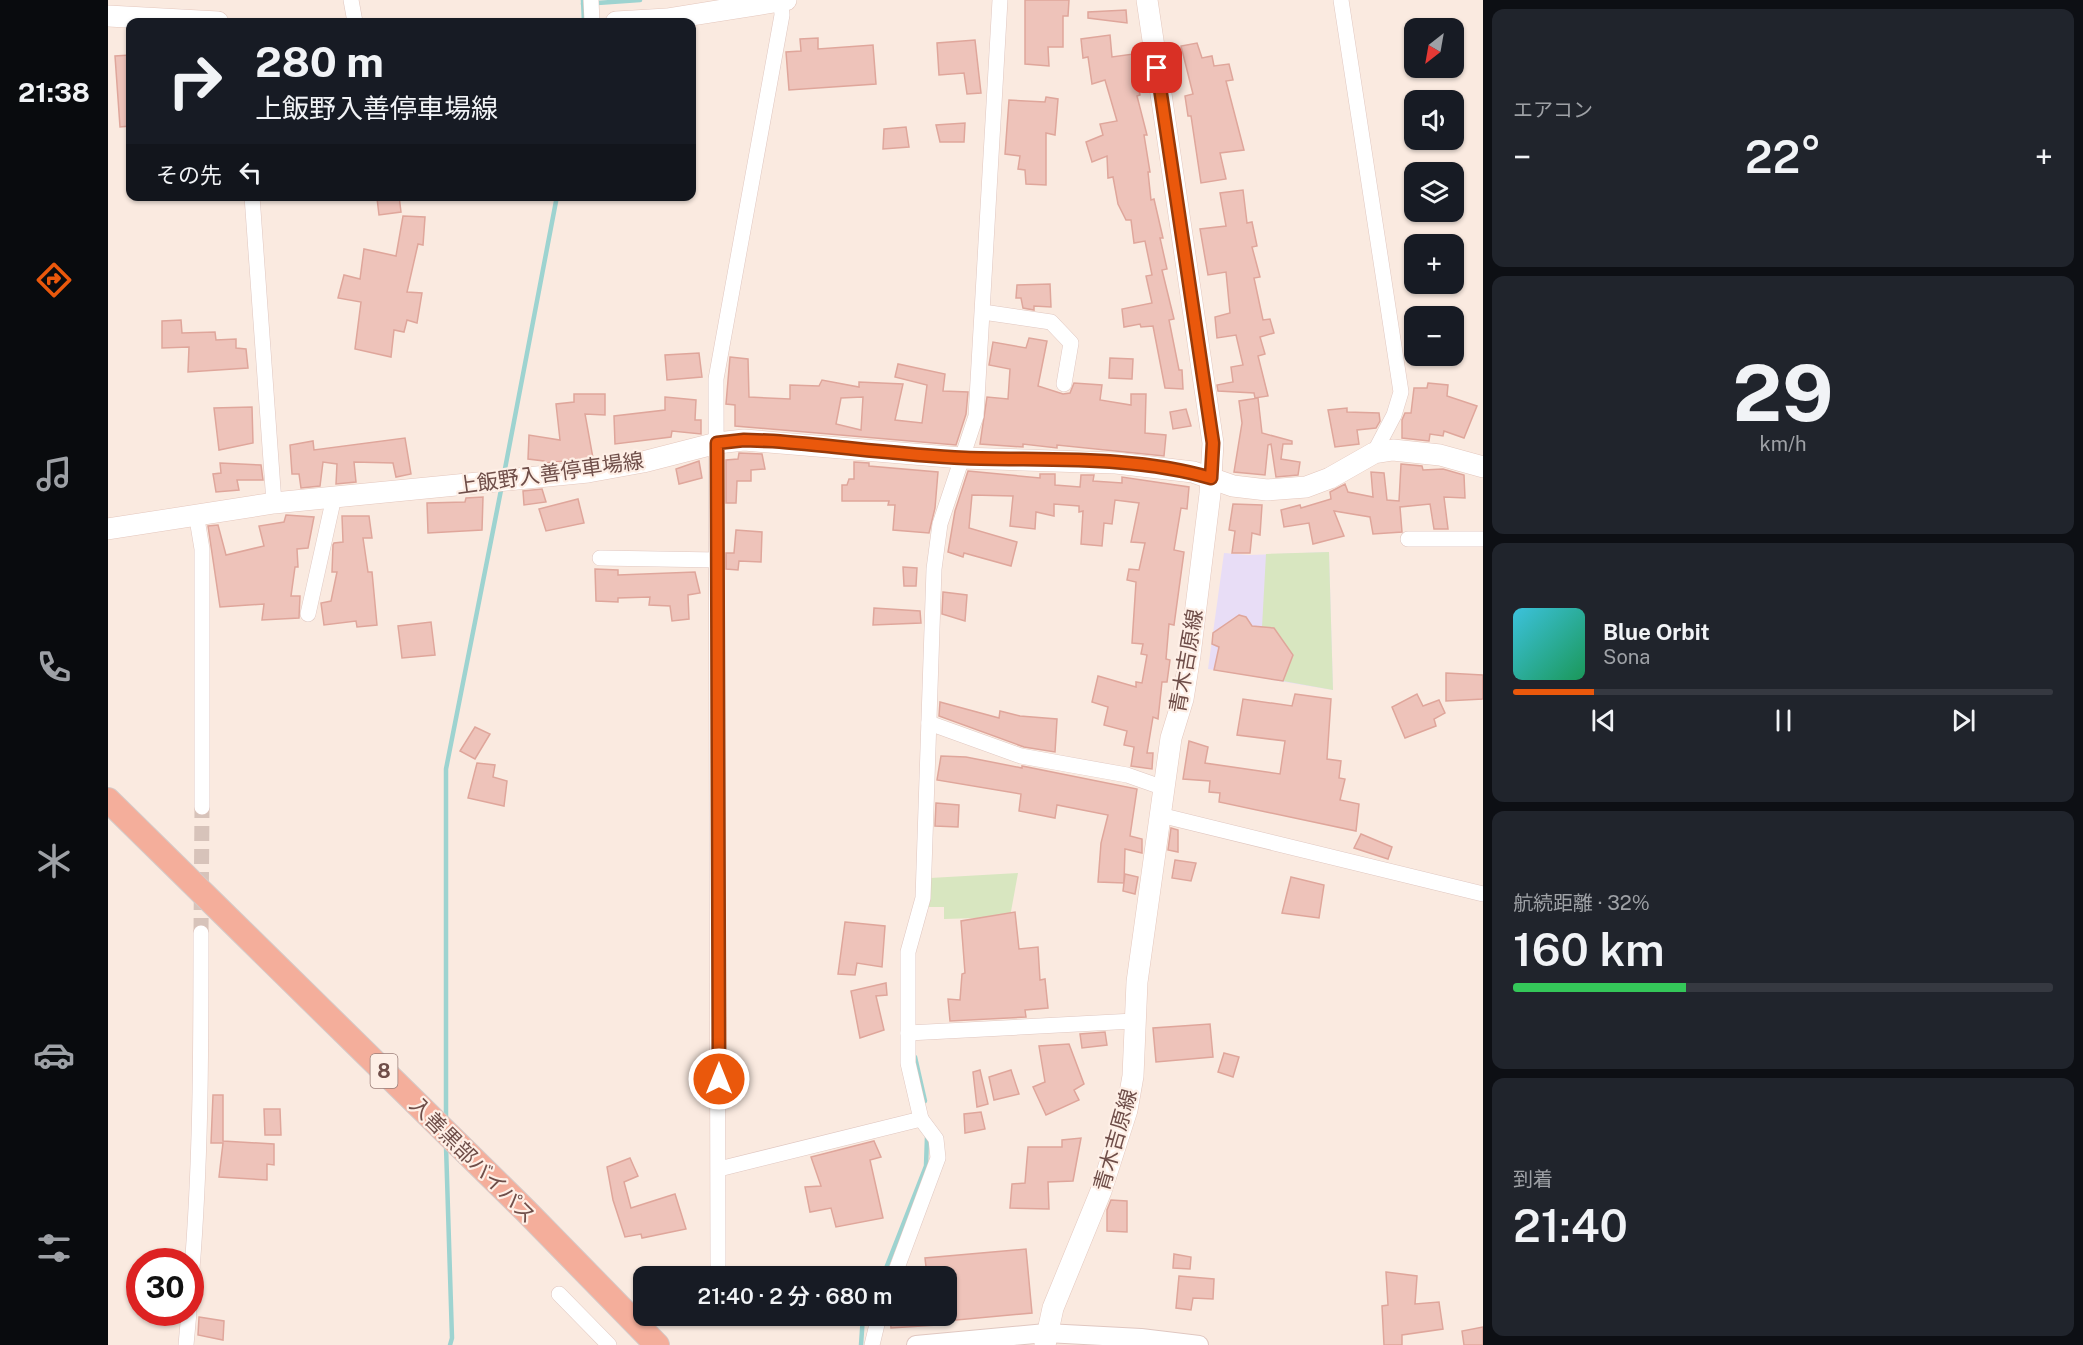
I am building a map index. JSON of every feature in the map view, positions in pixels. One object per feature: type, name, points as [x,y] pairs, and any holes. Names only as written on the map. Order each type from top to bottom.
[{"type":"highway","name":"入善黒部バイパス","points":[[108,800],[510,1196],[657,1345]]},
{"type":"main road","points":[[673,18],[784,0]]},
{"type":"main road","name":"青木吉原線","points":[[1046,1339],[1053,1308],[1101,1191],[1127,1110],[1133,1076],[1137,982],[1171,738],[1183,699],[1190,655],[1211,478],[1213,443],[1147,0]]},
{"type":"main road","points":[[108,16],[145,18]]},
{"type":"main road","name":"上飯野入善停車場線","points":[[108,529],[196,513],[274,503],[588,472],[644,462],[717,443],[744,440],[961,458],[1116,463],[1193,472],[1233,486],[1282,491],[1330,478],[1374,453],[1418,452],[1483,467]]},
{"type":"street","points":[[351,0],[354,18]]},
{"type":"street","points":[[591,0],[592,18]]},
{"type":"street","points":[[718,1265],[716,379],[784,0]]},
{"type":"street","points":[[898,1266],[938,1158],[936,1139],[921,1119],[908,1063],[908,952],[923,898],[934,569],[940,524],[976,416],[1000,0]]},
{"type":"street","points":[[1341,0],[1401,392],[1394,415],[1374,453]]},
{"type":"street","points":[[252,201],[274,503]]},
{"type":"street","points":[[983,312],[1051,322],[1071,343],[1064,384]]},
{"type":"street","points":[[308,614],[334,497]]},
{"type":"street","points":[[196,513],[202,549],[202,807]]},
{"type":"street","points":[[1408,539],[1483,539]]},
{"type":"street","points":[[600,558],[717,560]]},
{"type":"street","points":[[929,723],[1021,756],[1126,775],[1164,788]]},
{"type":"street","points":[[1160,815],[1483,894]]},
{"type":"street","points":[[195,1248],[201,1051],[201,933]]},
{"type":"street","points":[[908,1033],[1134,1021]]},
{"type":"street","points":[[719,1169],[921,1119]]},
{"type":"street","points":[[559,1294],[609,1345]]},
{"type":"street","points":[[186,1345],[188,1326]]},
{"type":"street","points":[[872,1345],[877,1326]]},
{"type":"street","points":[[916,1345],[1046,1339],[1141,1338],[1199,1345]]},
{"type":"shaded area","points":[[1329,552],[1333,690],[1208,669],[1224,553],[1249,555]]},
{"type":"green space","points":[[1329,552],[1333,690],[1283,681],[1293,655],[1274,629],[1262,627],[1266,554]]},
{"type":"green space","points":[[1018,873],[1010,917],[944,919],[944,907],[927,907],[930,878]]},
{"type":"building","points":[[1025,0],[1069,0],[1068,16],[1063,16],[1063,47],[1048,47],[1049,66],[1025,64]]},
{"type":"building","points":[[1126,10],[1127,23],[1088,18],[1088,12]]},
{"type":"building","points":[[1110,35],[1112,57],[1133,54],[1140,95],[1137,96],[1147,135],[1144,135],[1150,172],[1148,172],[1151,200],[1154,199],[1163,238],[1160,238],[1167,269],[1162,270],[1174,319],[1169,320],[1179,370],[1182,370],[1183,389],[1165,388],[1153,326],[1141,327],[1140,324],[1124,327],[1122,309],[1152,303],[1146,276],[1152,275],[1145,241],[1134,243],[1131,220],[1126,220],[1118,204],[1113,177],[1108,178],[1107,156],[1092,162],[1086,142],[1103,135],[1100,124],[1117,121],[1105,80],[1092,84],[1088,57],[1083,58],[1081,39]]},
{"type":"building","points":[[818,38],[818,49],[873,45],[876,84],[789,90],[786,52],[801,51],[800,39]]},
{"type":"building","points":[[975,40],[981,93],[967,94],[964,73],[939,75],[937,43]]},
{"type":"building","points":[[1197,43],[1202,58],[1212,56],[1214,66],[1229,64],[1233,80],[1226,81],[1244,150],[1220,153],[1226,179],[1201,183],[1191,116],[1188,116],[1185,96],[1193,94],[1181,46]]},
{"type":"building","points":[[126,55],[126,126],[120,127],[115,56]]},
{"type":"building","points":[[1046,97],[1058,99],[1055,135],[1046,133],[1046,185],[1026,184],[1025,170],[1018,169],[1020,156],[1005,154],[1009,100],[1045,102]]},
{"type":"building","points":[[965,123],[964,142],[940,142],[936,125]]},
{"type":"building","points":[[906,127],[909,147],[883,149],[884,129]]},
{"type":"building","points":[[1243,190],[1247,223],[1252,222],[1257,246],[1252,247],[1260,277],[1254,278],[1263,320],[1270,319],[1274,333],[1260,337],[1265,354],[1258,356],[1268,396],[1255,398],[1254,393],[1218,391],[1217,385],[1233,382],[1231,367],[1243,365],[1236,335],[1217,338],[1215,317],[1230,313],[1226,272],[1208,275],[1200,229],[1226,226],[1220,193]]},
{"type":"building","points":[[377,201],[400,201],[401,212],[379,215]]},
{"type":"building","points":[[403,216],[425,217],[423,245],[418,244],[407,292],[422,293],[417,323],[407,320],[404,332],[394,330],[391,357],[355,349],[361,302],[338,298],[344,275],[360,279],[364,249],[396,256]]},
{"type":"building","points":[[1050,284],[1051,307],[1034,306],[1034,310],[1023,308],[1021,298],[1016,298],[1017,285]]},
{"type":"building","points":[[181,320],[182,333],[215,332],[216,340],[236,339],[236,348],[246,349],[248,368],[188,372],[189,347],[162,348],[162,321]]},
{"type":"building","points":[[1029,338],[1047,341],[1038,386],[1063,394],[1070,393],[1074,383],[1102,385],[1100,400],[1131,405],[1131,394],[1146,394],[1145,433],[1166,435],[1164,456],[1057,445],[1057,448],[1023,444],[1023,447],[980,444],[987,397],[1008,399],[1010,369],[989,365],[993,342],[1026,348]]},
{"type":"building","points":[[699,353],[702,377],[667,380],[665,355]]},
{"type":"building","points":[[730,357],[748,359],[749,397],[790,399],[790,385],[819,386],[822,380],[859,387],[859,382],[903,384],[895,420],[922,423],[927,385],[895,377],[898,364],[945,374],[943,391],[968,392],[966,414],[956,445],[735,426],[735,405],[726,404]],"holes":[[[863,397],[861,430],[836,424],[841,398]]]},
{"type":"building","points":[[1110,358],[1133,359],[1132,379],[1109,378]]},
{"type":"building","points":[[1428,383],[1448,385],[1447,396],[1477,406],[1464,438],[1444,431],[1443,436],[1430,434],[1429,441],[1402,438],[1402,420],[1405,413],[1411,413],[1414,388],[1427,388]]},
{"type":"building","points":[[574,394],[605,394],[605,415],[585,414],[593,458],[545,463],[528,459],[529,435],[560,440],[556,404],[574,402]]},
{"type":"building","points":[[665,397],[696,400],[695,420],[701,420],[701,434],[672,431],[671,437],[615,444],[614,416],[665,410]]},
{"type":"building","points":[[1258,398],[1262,433],[1292,441],[1292,444],[1283,444],[1281,459],[1300,462],[1298,475],[1276,477],[1271,444],[1268,445],[1265,475],[1234,472],[1242,423],[1239,401]]},
{"type":"building","points":[[252,407],[253,443],[219,450],[214,408]]},
{"type":"building","points":[[1347,408],[1347,412],[1379,413],[1380,421],[1376,428],[1357,430],[1359,444],[1335,447],[1328,410]]},
{"type":"building","points":[[1186,409],[1191,426],[1173,429],[1170,412]]},
{"type":"building","points":[[405,438],[411,474],[396,477],[393,463],[354,462],[356,482],[336,484],[337,464],[323,462],[320,486],[301,488],[299,474],[292,474],[290,445],[313,441],[314,450]]},
{"type":"building","points":[[739,453],[762,454],[765,469],[751,470],[751,481],[737,481],[736,503],[726,503],[726,460],[738,459]]},
{"type":"building","points":[[699,461],[702,478],[679,484],[676,469]]},
{"type":"building","points":[[854,462],[869,463],[869,466],[938,472],[935,508],[929,533],[893,530],[895,505],[888,505],[889,501],[842,501],[842,485],[847,485],[849,479],[854,479]]},
{"type":"building","points":[[220,463],[261,465],[263,480],[237,480],[239,490],[216,492],[213,474],[221,473]]},
{"type":"building","points":[[1401,464],[1422,466],[1423,470],[1443,469],[1464,475],[1465,498],[1444,497],[1448,529],[1434,529],[1430,504],[1400,507],[1402,532],[1373,534],[1370,517],[1334,511],[1344,536],[1313,544],[1309,523],[1284,527],[1281,510],[1300,505],[1301,508],[1331,499],[1330,492],[1345,484],[1348,492],[1373,497],[1371,472],[1384,473],[1387,500],[1399,501]]},
{"type":"building","points":[[968,471],[1040,478],[1040,474],[1055,474],[1055,485],[1080,487],[1081,475],[1094,475],[1093,481],[1122,483],[1122,477],[1189,487],[1187,509],[1181,508],[1174,550],[1184,552],[1174,625],[1169,624],[1166,659],[1170,660],[1167,682],[1162,682],[1158,719],[1153,717],[1147,753],[1153,753],[1152,769],[1131,766],[1134,747],[1124,745],[1127,731],[1104,725],[1108,707],[1092,702],[1098,676],[1136,687],[1136,682],[1142,683],[1147,655],[1141,654],[1143,644],[1132,643],[1136,582],[1127,580],[1129,569],[1139,570],[1145,543],[1131,542],[1139,503],[1115,500],[1112,524],[1104,523],[1102,546],[1081,544],[1083,511],[1079,512],[1079,506],[1054,504],[1054,516],[1036,512],[1035,529],[1010,526],[1013,496],[972,495],[969,528],[1017,542],[1011,566],[964,553],[963,557],[948,552],[955,511]]},
{"type":"building","points":[[542,489],[546,502],[524,505],[523,491]]},
{"type":"building","points":[[483,497],[482,530],[428,533],[427,503],[465,502],[466,498]]},
{"type":"building","points":[[578,499],[584,523],[546,531],[539,509]]},
{"type":"building","points":[[1233,504],[1262,505],[1260,535],[1252,533],[1250,553],[1232,553],[1235,531],[1229,530]]},
{"type":"building","points":[[286,515],[314,517],[308,548],[297,549],[298,567],[295,567],[291,596],[300,596],[299,618],[262,620],[264,604],[220,607],[208,526],[218,525],[226,555],[264,546],[259,526],[284,522]]},
{"type":"building","points":[[342,516],[369,516],[372,538],[363,538],[368,572],[372,572],[377,625],[357,627],[356,621],[324,625],[321,603],[331,601],[337,572],[332,572],[333,545],[343,542]]},
{"type":"building","points":[[736,530],[762,532],[761,562],[739,561],[738,570],[726,569],[726,553],[734,553]]},
{"type":"building","points":[[903,567],[917,568],[916,586],[904,586]]},
{"type":"building","points":[[595,569],[618,570],[618,575],[695,572],[700,593],[688,595],[689,619],[672,621],[670,606],[649,605],[650,597],[618,598],[618,602],[596,601]]},
{"type":"building","points":[[943,592],[967,595],[965,621],[942,614]]},
{"type":"building","points":[[874,608],[920,611],[921,623],[873,625]]},
{"type":"building","points":[[1239,615],[1246,617],[1252,626],[1274,628],[1293,655],[1283,681],[1214,670],[1219,647],[1212,644],[1213,633]]},
{"type":"building","points":[[431,622],[435,655],[402,658],[398,626]]},
{"type":"building","points":[[1446,673],[1483,675],[1483,699],[1446,701]]},
{"type":"building","points":[[1295,694],[1331,699],[1327,759],[1341,761],[1339,778],[1345,779],[1340,800],[1359,804],[1356,831],[1219,802],[1220,793],[1209,792],[1210,781],[1183,779],[1189,741],[1208,747],[1205,763],[1280,774],[1285,741],[1237,735],[1243,699],[1292,706]]},
{"type":"building","points":[[1417,694],[1423,706],[1439,700],[1445,713],[1434,719],[1436,726],[1405,738],[1392,707]]},
{"type":"building","points":[[940,702],[999,718],[1000,711],[1020,716],[1057,719],[1055,752],[1024,747],[939,716]]},
{"type":"building","points":[[475,727],[490,734],[475,759],[460,751]]},
{"type":"building","points":[[941,756],[966,757],[1022,768],[1022,766],[1137,789],[1130,836],[1142,839],[1142,853],[1125,849],[1124,883],[1098,882],[1101,843],[1108,815],[1057,805],[1055,818],[1019,811],[1021,794],[937,780]]},
{"type":"building","points":[[477,763],[495,765],[493,777],[507,781],[504,806],[468,798]]},
{"type":"building","points":[[936,803],[959,805],[958,827],[935,826]]},
{"type":"building","points":[[1171,828],[1178,830],[1178,852],[1168,850]]},
{"type":"building","points":[[1361,834],[1392,847],[1388,859],[1354,848]]},
{"type":"building","points":[[1175,860],[1196,863],[1191,881],[1172,878]]},
{"type":"building","points":[[1125,874],[1138,877],[1135,894],[1123,891]]},
{"type":"building","points":[[1291,877],[1324,885],[1319,918],[1282,913]]},
{"type":"building","points":[[1015,912],[1019,949],[1038,947],[1040,980],[1045,979],[1048,1008],[1025,1010],[1026,1017],[950,1021],[948,999],[960,1000],[962,974],[965,973],[961,921]]},
{"type":"building","points":[[845,922],[885,926],[882,967],[857,963],[855,975],[838,974]]},
{"type":"building","points":[[886,983],[887,995],[876,996],[884,1030],[860,1038],[851,991]]},
{"type":"building","points":[[1210,1024],[1213,1057],[1156,1062],[1153,1028]]},
{"type":"building","points":[[1105,1032],[1107,1045],[1082,1048],[1080,1034]]},
{"type":"building","points":[[1069,1044],[1084,1084],[1074,1090],[1079,1100],[1046,1115],[1033,1087],[1045,1082],[1039,1046]]},
{"type":"building","points":[[1224,1053],[1239,1057],[1233,1077],[1218,1072]]},
{"type":"building","points":[[980,1070],[988,1104],[977,1107],[973,1072]]},
{"type":"building","points":[[1011,1070],[1019,1094],[994,1100],[989,1077]]},
{"type":"building","points":[[213,1095],[223,1095],[223,1141],[274,1144],[274,1165],[267,1164],[267,1180],[219,1177],[223,1143],[211,1143]]},
{"type":"building","points":[[264,1109],[280,1109],[281,1135],[265,1135]]},
{"type":"building","points":[[981,1112],[985,1129],[965,1133],[964,1114]]},
{"type":"building","points":[[1081,1138],[1073,1181],[1048,1182],[1049,1209],[1010,1208],[1012,1184],[1025,1183],[1028,1147],[1062,1147],[1062,1140]]},
{"type":"building","points":[[874,1141],[881,1157],[870,1160],[883,1218],[836,1227],[831,1208],[810,1212],[805,1187],[821,1186],[811,1157]]},
{"type":"building","points":[[630,1158],[638,1176],[624,1182],[631,1208],[675,1194],[686,1229],[642,1238],[641,1234],[625,1237],[613,1200],[607,1167]]},
{"type":"building","points":[[1111,1200],[1127,1201],[1127,1232],[1107,1231],[1107,1210]]},
{"type":"building","points":[[1026,1249],[1032,1313],[957,1320],[957,1266],[926,1266],[925,1258]]},
{"type":"building","points":[[1174,1254],[1191,1257],[1190,1269],[1173,1268]]},
{"type":"building","points":[[1386,1272],[1417,1276],[1415,1304],[1439,1302],[1443,1329],[1402,1335],[1402,1345],[1384,1345],[1382,1306],[1388,1305]]},
{"type":"building","points":[[1179,1276],[1214,1279],[1213,1299],[1193,1298],[1191,1310],[1176,1308]]},
{"type":"building","points":[[204,1318],[224,1321],[223,1340],[198,1335],[198,1326],[204,1326]]},
{"type":"building","points":[[891,1326],[922,1326],[891,1328]]},
{"type":"building","points":[[1483,1327],[1483,1345],[1464,1345],[1462,1331]]},
{"type":"waterway","points":[[583,0],[584,18]]},
{"type":"waterway","points":[[583,4],[640,0]]},
{"type":"waterway","points":[[504,474],[556,201]]},
{"type":"waterway","points":[[446,1119],[446,769],[502,485]]},
{"type":"waterway","points":[[915,1057],[925,1101]]},
{"type":"waterway","points":[[887,1266],[926,1166],[927,1137]]},
{"type":"waterway","points":[[446,1146],[452,1338],[450,1345]]},
{"type":"waterway","points":[[861,1345],[862,1326]]},
{"type":"tunnel","points":[[201,933],[202,807]]},
{"type":"route","points":[[719,1079],[717,443],[744,440],[773,441],[961,458],[1116,463],[1193,472],[1211,478],[1213,443],[1157,68]]}]
